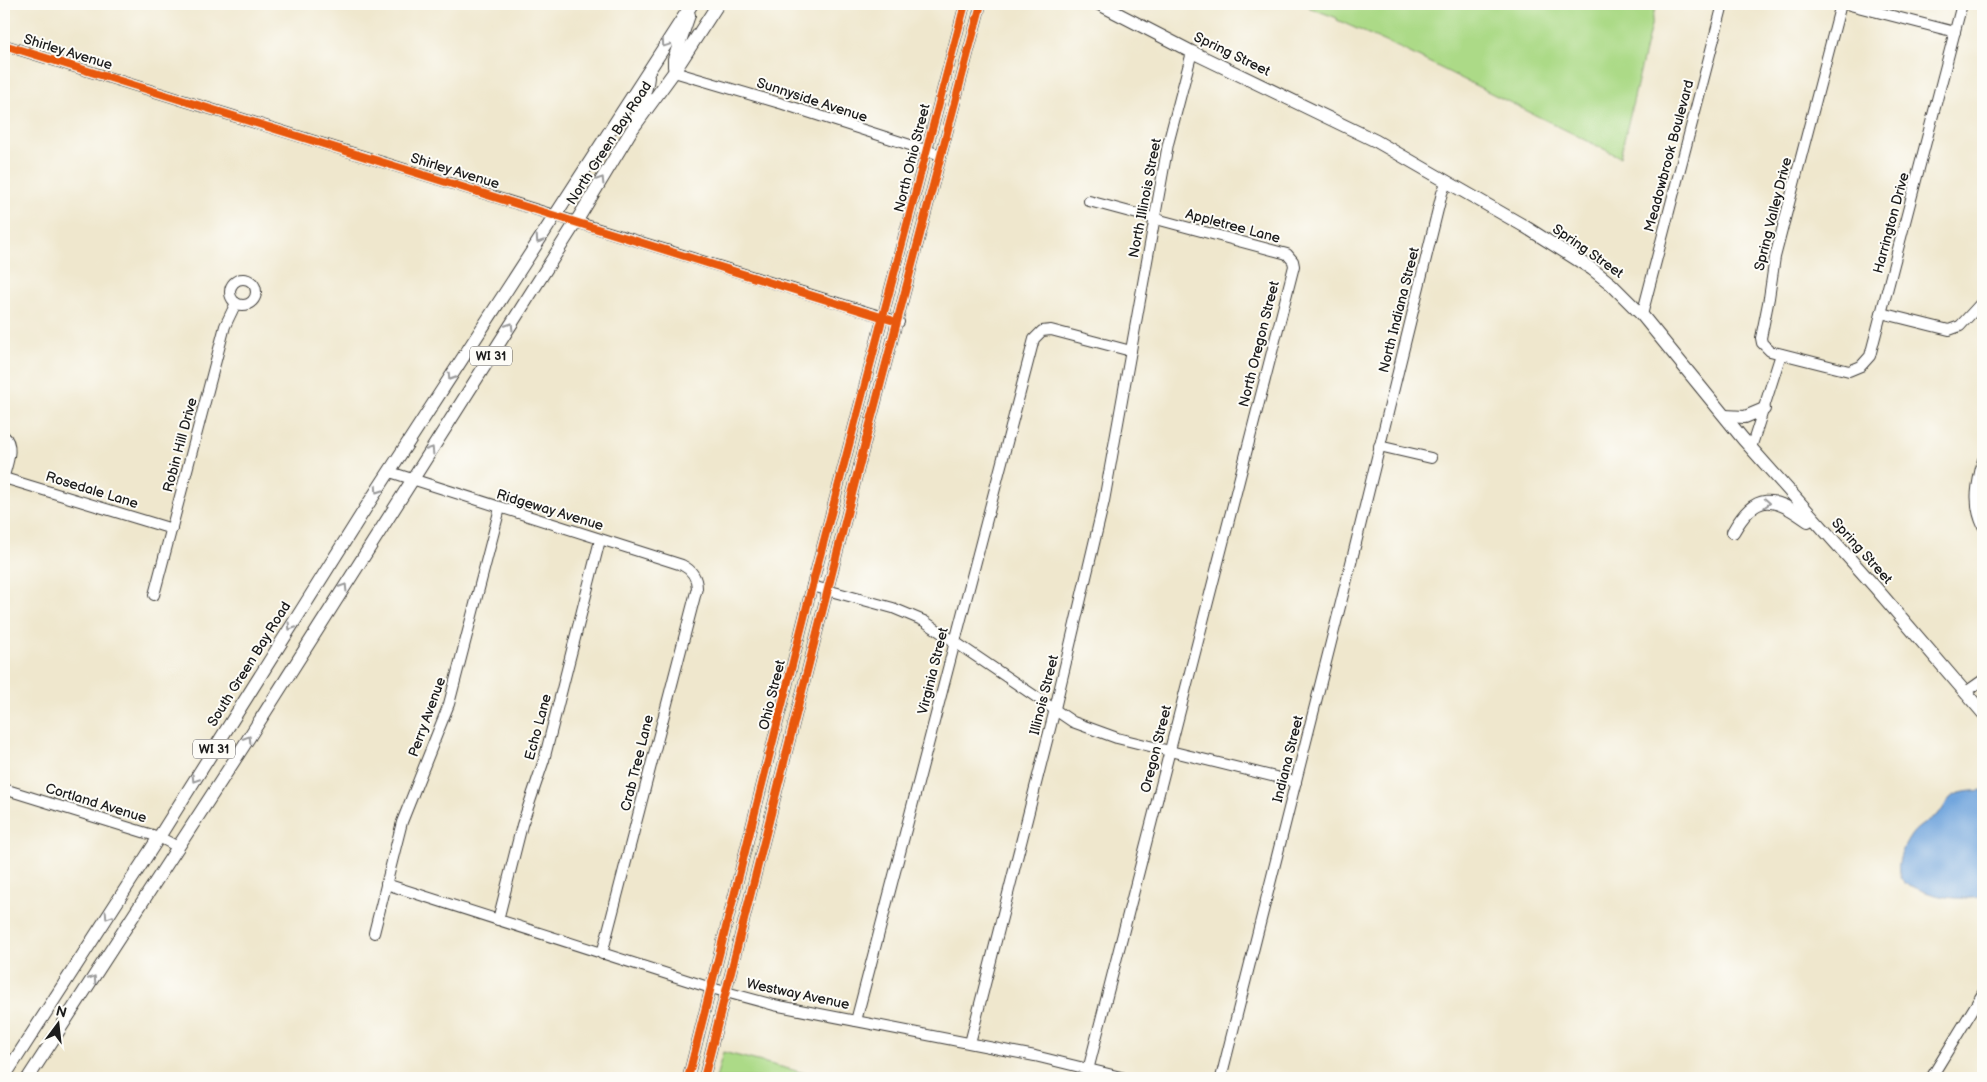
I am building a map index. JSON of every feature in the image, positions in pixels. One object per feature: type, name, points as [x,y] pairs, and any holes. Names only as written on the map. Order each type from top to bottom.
[{"type":"main road","name":"North Green Bay Road","points":[[424,419],[691,4]]},
{"type":"main road","points":[[674,72],[674,59],[684,33],[691,4]]},
{"type":"main road","name":"North Green Bay Road","points":[[412,480],[576,222],[631,131],[674,72],[718,4]]},
{"type":"main road","name":"Spring Street","points":[[1100,4],[1192,52],[1376,140],[1524,226],[1592,269],[1617,289],[1642,315],[1751,448],[1827,535],[1876,587],[1983,713]]},
{"type":"main road","points":[[631,131],[640,102],[648,85],[649,67]]},
{"type":"main road","points":[[1725,416],[1745,417],[1764,409]]},
{"type":"main road","name":"South Green Bay Road","points":[[4,1078],[424,419]]},
{"type":"main road","name":"WI 31","points":[[28,1078],[412,480]]},
{"type":"main road","points":[[1733,532],[1742,517],[1752,506],[1766,501],[1785,506],[1827,535]]},
{"type":"street","points":[[964,4],[980,7]]},
{"type":"street","name":"North Ohio Street","points":[[884,318],[964,4]]},
{"type":"street","name":"Meadowbrook Boulevard","points":[[1642,315],[1723,4]]},
{"type":"street","name":"Spring Valley Drive","points":[[1782,354],[1766,348],[1762,344],[1761,332],[1767,310],[1775,257],[1841,4]]},
{"type":"street","points":[[1846,4],[1955,32]]},
{"type":"street","name":"Harrington Drive","points":[[1782,354],[1843,370],[1856,369],[1866,362],[1870,356],[1962,4]]},
{"type":"street","name":"North Ohio Street","points":[[898,322],[980,7]]},
{"type":"street","name":"Shirley Avenue","points":[[4,45],[898,322]]},
{"type":"street","name":"North Illinois Street","points":[[1131,351],[1168,144],[1192,52]]},
{"type":"street","points":[[952,54],[967,56]]},
{"type":"street","name":"Sunnyside Avenue","points":[[674,72],[783,104],[941,156]]},
{"type":"street","name":"North Indiana Street","points":[[1379,446],[1442,193],[1447,181]]},
{"type":"street","points":[[1089,201],[1155,220]]},
{"type":"street","name":"Appletree Lane","points":[[1155,220],[1287,254],[1293,261],[1293,269]]},
{"type":"street","name":"North Oregon Street","points":[[1252,427],[1293,269]]},
{"type":"street","name":"Robin Hill Drive","points":[[154,595],[225,326],[236,303]]},
{"type":"street","points":[[1881,313],[1950,330],[1960,326],[1982,307]]},
{"type":"street","name":"Ohio Street","points":[[688,1078],[812,586],[884,318]]},
{"type":"street","name":"Ohio Street","points":[[704,1078],[871,421],[898,322]]},
{"type":"street","name":"Virginia Street","points":[[856,1021],[1034,339],[1041,332],[1051,330],[1131,351]]},
{"type":"street","name":"Illinois Street","points":[[970,1043],[1104,502],[1131,351]]},
{"type":"street","points":[[1751,448],[1782,354]]},
{"type":"street","points":[[858,417],[871,421]]},
{"type":"street","name":"Oregon Street","points":[[1087,1074],[1252,427]]},
{"type":"street","points":[[4,436],[8,439],[10,451],[4,477]]},
{"type":"street","points":[[1379,446],[1431,458]]},
{"type":"street","name":"Indiana Street","points":[[1221,1078],[1379,446]]},
{"type":"street","points":[[1983,460],[1976,491],[1978,513],[1983,526]]},
{"type":"street","name":"Ridgeway Avenue","points":[[390,472],[682,565],[692,572],[696,580]]},
{"type":"street","name":"Rosedale Lane","points":[[4,477],[172,529]]},
{"type":"street","points":[[835,502],[850,506]]},
{"type":"street","name":"Perry Avenue","points":[[374,933],[402,822],[449,704],[500,508]]},
{"type":"street","name":"Echo Lane","points":[[498,920],[522,825],[544,760],[600,540]]},
{"type":"street","name":"Crab Tree Lane","points":[[602,954],[697,588],[696,580]]},
{"type":"street","points":[[812,586],[878,603],[909,614],[955,642],[1073,722],[1100,733],[1296,782]]},
{"type":"street","points":[[1966,692],[1983,680]]},
{"type":"street","points":[[778,721],[794,725]]},
{"type":"street","name":"Cortland Avenue","points":[[4,789],[159,836],[178,847]]},
{"type":"street","points":[[748,841],[763,845]]},
{"type":"street","name":"Westway Avenue","points":[[386,884],[711,988],[774,1005],[1035,1056],[1087,1074],[1125,1078]]},
{"type":"street","points":[[1931,1078],[1983,993]]},
{"type":"green space","points":[[1307,4],[1656,4],[1620,157],[1402,49],[1337,20],[1337,18],[1310,8]]},
{"type":"green space","points":[[723,1052],[824,1078],[716,1078]]},
{"type":"water","points":[[1983,790],[1983,897],[1956,898],[1938,896],[1905,883],[1900,876],[1899,863],[1903,850],[1912,834],[1939,813],[1953,796]]},
{"type":"cycle path","points":[[688,1078],[812,586],[965,4]]},
{"type":"cycle path","points":[[704,1078],[865,443],[981,4]]},
{"type":"cycle path","points":[[4,45],[891,320]]}]
